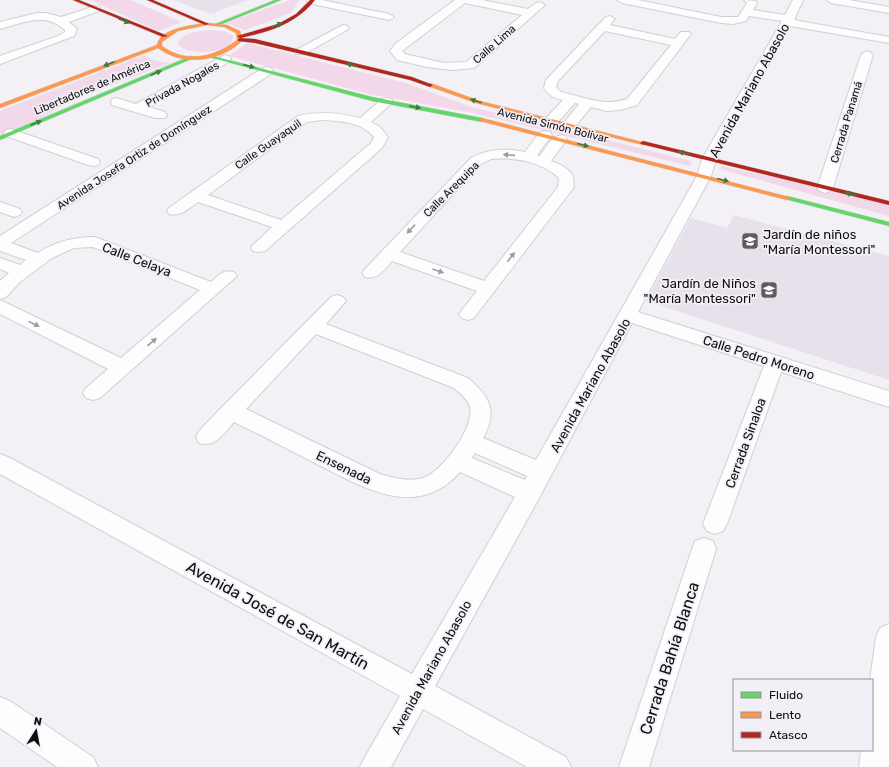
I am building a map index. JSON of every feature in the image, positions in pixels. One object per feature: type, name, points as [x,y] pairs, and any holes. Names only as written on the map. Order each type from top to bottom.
[{"type":"main road","points":[[76,0],[165,36]]},
{"type":"main road","points":[[149,0],[211,25],[233,29],[238,32],[240,38]]},
{"type":"main road","points":[[279,0],[211,25],[178,29],[160,40],[159,46],[162,50],[169,54],[193,58],[211,56],[231,49],[240,38],[291,19],[299,14],[313,0]]},
{"type":"main road","name":"Avenida Simón Bolívar","points":[[240,38],[412,79],[478,102],[569,125],[889,224]]},
{"type":"main road","name":"Libertadores de América","points":[[0,106],[159,46]]},
{"type":"main road","name":"Avenida Simón Bolívar","points":[[211,56],[372,99],[467,116],[560,139],[707,168],[825,188],[889,203]]},
{"type":"main road","name":"Libertadores de América","points":[[6,136],[193,58]]},
{"type":"street","points":[[313,0],[389,17]]},
{"type":"street","name":"Calle Lima","points":[[462,0],[399,46],[396,52],[401,57],[444,67],[460,68],[470,65],[540,5]]},
{"type":"street","name":"Calle Lima","points":[[467,0],[530,13]]},
{"type":"street","name":"Avenida Mariano Abasolo","points":[[375,767],[629,316],[798,0]]},
{"type":"street","points":[[831,0],[889,10]]},
{"type":"street","points":[[621,2],[733,21],[742,19],[749,6],[788,19],[889,40]]},
{"type":"street","points":[[63,23],[98,10]]},
{"type":"street","points":[[0,26],[23,18],[36,16],[48,17],[63,23],[71,29],[70,34],[62,38],[0,60]]},
{"type":"street","points":[[606,23],[682,39],[632,102],[620,106],[608,107],[572,99],[556,95],[550,88],[552,80],[606,23]]},
{"type":"street","points":[[300,52],[343,28]]},
{"type":"street","name":"Cerrada Panamá","points":[[825,188],[867,55]]},
{"type":"street","name":"Privada Nogales","points":[[138,108],[225,59]]},
{"type":"street","points":[[399,76],[425,63]]},
{"type":"street","points":[[412,79],[425,63]]},
{"type":"street","name":"Avenida Josefa Ortiz de Domínguez","points":[[0,244],[267,71]]},
{"type":"street","points":[[348,119],[372,99]]},
{"type":"street","points":[[552,120],[572,99]]},
{"type":"street","name":"Privada Nogales","points":[[117,102],[160,115]]},
{"type":"street","points":[[362,123],[387,102]]},
{"type":"street","points":[[569,125],[587,103]]},
{"type":"street","name":"Calle Guayaquil","points":[[176,211],[303,119],[320,115],[348,119],[362,123],[378,131],[381,137],[377,145],[259,247]]},
{"type":"street","points":[[528,158],[545,135]]},
{"type":"street","points":[[6,136],[93,162]]},
{"type":"street","points":[[543,162],[560,139]]},
{"type":"street","name":"Calle Arequipa","points":[[370,273],[476,161],[489,155],[499,154],[528,158],[543,162],[566,177],[566,187],[468,314]]},
{"type":"street","points":[[197,196],[283,226]]},
{"type":"street","name":"Calle Celaya","points":[[0,293],[4,286],[39,259],[59,247],[77,242],[95,242],[213,289]]},
{"type":"street","points":[[0,244],[39,259]]},
{"type":"street","points":[[388,254],[487,288]]},
{"type":"street","points":[[0,263],[23,272]]},
{"type":"street","points":[[93,393],[228,276]]},
{"type":"street","points":[[207,437],[337,301]]},
{"type":"street","points":[[0,306],[122,367]]},
{"type":"street","name":"Calle Pedro Moreno","points":[[629,316],[889,399]]},
{"type":"street","name":"Ensenada","points":[[231,411],[373,482],[400,488],[427,486],[445,474],[457,461],[470,442],[481,417],[480,406],[476,396],[461,383],[313,326]]},
{"type":"street","name":"Cerrada Sinaloa","points":[[710,536],[775,362]]},
{"type":"street","points":[[470,442],[541,472]]},
{"type":"street","points":[[457,461],[530,493]]},
{"type":"street","name":"Avenida José de San Martín","points":[[0,463],[556,767]]},
{"type":"street","name":"Cerrada Bahía Blanca","points":[[634,767],[710,536]]},
{"type":"street","points":[[874,767],[889,636]]},
{"type":"street","points":[[0,711],[83,767]]},
{"type":"shaded area","points":[[90,0],[130,0],[182,22],[158,31]]},
{"type":"shaded area","points":[[173,0],[248,0],[211,14]]},
{"type":"shaded area","points":[[290,0],[299,0],[291,13],[245,30],[225,23]]},
{"type":"shaded area","points":[[208,30],[224,31],[233,36],[233,39],[229,44],[216,51],[201,52],[186,50],[180,47],[178,43],[183,36]]},
{"type":"shaded area","points":[[247,43],[406,83],[472,107],[692,161],[690,166],[473,113],[369,94],[229,56]]},
{"type":"shaded area","points":[[144,55],[152,60],[170,63],[77,98],[32,122],[0,134],[0,111]]},
{"type":"shaded area","points":[[721,166],[889,202],[889,216],[720,169]]},
{"type":"shaded area","name":"Jardín de Niños \"María Montessori\"","points":[[734,215],[889,256],[889,380],[646,301],[691,218],[727,228]]},
{"type":"traffic: fast","points":[[215,25],[279,0]]},
{"type":"traffic: fast","points":[[211,56],[372,99],[482,120]]},
{"type":"traffic: fast","points":[[0,138],[193,57]]},
{"type":"traffic: fast","points":[[787,198],[889,224]]},
{"type":"traffic: slow","points":[[207,24],[225,26],[238,32],[240,40],[232,47],[222,52],[200,58],[178,57],[168,53],[159,46],[160,41],[176,30],[207,24]]},
{"type":"traffic: slow","points":[[0,106],[159,46]]},
{"type":"traffic: slow","points":[[430,85],[478,102],[643,143]]},
{"type":"traffic: slow","points":[[482,120],[787,198]]},
{"type":"traffic: jam","points":[[75,0],[165,36]]},
{"type":"traffic: jam","points":[[149,0],[207,24]]},
{"type":"traffic: jam","points":[[240,36],[261,32],[280,25],[298,15],[313,0]]},
{"type":"traffic: jam","points":[[240,40],[255,41],[412,79],[430,85]]},
{"type":"traffic: jam","points":[[643,143],[889,203]]},
{"type":"place","name":"Jardín de niños \"María Montessori\"","points":[[750,241]]},
{"type":"place","name":"Jardín de Niños \"María Montessori\"","points":[[769,290]]}]
